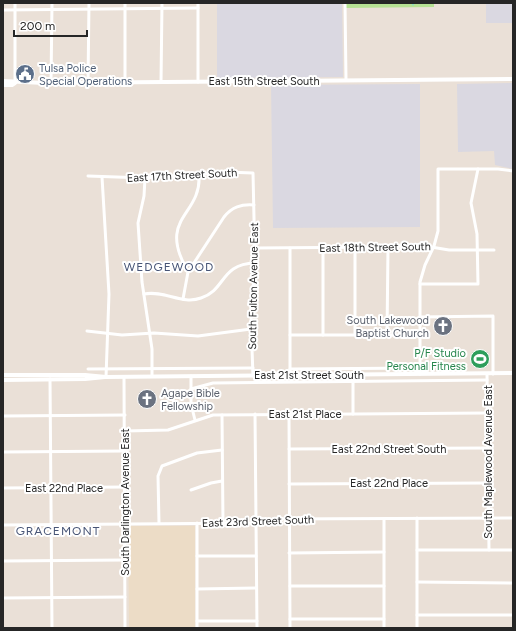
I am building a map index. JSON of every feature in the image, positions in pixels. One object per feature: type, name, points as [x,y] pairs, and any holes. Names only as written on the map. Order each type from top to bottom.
[{"type":"main road","name":"East 15th Street South","points":[[3,81],[12,81],[15,83],[51,83],[513,79]]},
{"type":"main road","name":"East 15th Street South","points":[[3,85],[12,85],[15,83]]},
{"type":"main road","name":"East 21st Street South","points":[[3,375],[106,377],[513,373]]},
{"type":"main road","name":"East 21st Street South","points":[[3,380],[49,377]]},
{"type":"street","points":[[15,3],[15,83]]},
{"type":"street","points":[[51,83],[52,3]]},
{"type":"street","points":[[88,3],[88,82]]},
{"type":"street","points":[[125,3],[125,82]]},
{"type":"street","points":[[161,82],[162,3]]},
{"type":"street","points":[[198,3],[198,82]]},
{"type":"street","points":[[345,3],[346,80]]},
{"type":"street","points":[[3,10],[198,8]]},
{"type":"street","points":[[420,374],[420,284],[425,265],[434,246],[438,225],[438,169],[498,169],[513,171]]},
{"type":"street","points":[[420,284],[478,284],[477,234],[471,203],[478,169]]},
{"type":"street","name":"East 17th Street South","points":[[88,176],[145,178],[236,172],[253,173]]},
{"type":"street","name":"South Fulton Avenue East","points":[[253,173],[256,263],[251,329],[253,376]]},
{"type":"street","points":[[188,272],[179,256],[177,234],[180,222],[196,194],[199,174]]},
{"type":"street","points":[[102,177],[109,294],[106,333],[106,377]]},
{"type":"street","points":[[145,178],[144,196],[138,223],[144,294],[151,333],[152,376]]},
{"type":"street","points":[[183,300],[188,272],[224,217],[235,208],[242,205],[254,205]]},
{"type":"street","name":"East 18th Street South","points":[[255,248],[355,248],[419,245],[434,246],[449,250],[494,250]]},
{"type":"street","points":[[388,247],[388,335]]},
{"type":"street","points":[[290,248],[290,375]]},
{"type":"street","points":[[323,248],[323,335]]},
{"type":"street","points":[[355,248],[355,335]]},
{"type":"street","points":[[144,294],[162,293],[183,300],[193,300],[205,297],[216,288],[232,269],[242,264],[256,263]]},
{"type":"street","name":"South Maplewood Avenue East","points":[[420,317],[493,316],[493,374]]},
{"type":"street","points":[[87,331],[122,335],[151,333],[198,336],[251,329]]},
{"type":"street","points":[[290,336],[420,334]]},
{"type":"street","name":"East 21st Street South","points":[[88,369],[252,368]]},
{"type":"street","name":"East 21st Street South","points":[[290,369],[420,368]]},
{"type":"street","name":"South Maplewood Avenue East","points":[[487,374],[489,550]]},
{"type":"street","points":[[353,375],[353,414]]},
{"type":"street","name":"South Darlington Avenue East","points":[[124,376],[125,628]]},
{"type":"street","points":[[190,376],[191,404],[195,420]]},
{"type":"street","points":[[49,377],[51,416],[52,628]]},
{"type":"street","name":"East 21st Street South","points":[[191,389],[213,383],[487,380]]},
{"type":"street","name":"East 21st Place","points":[[124,431],[168,430],[195,420],[222,415],[488,413]]},
{"type":"street","points":[[255,414],[257,628]]},
{"type":"street","points":[[289,414],[290,628]]},
{"type":"street","points":[[222,415],[223,523]]},
{"type":"street","points":[[3,416],[125,416]]},
{"type":"street","name":"East 22nd Street South","points":[[289,449],[488,448]]},
{"type":"street","points":[[159,523],[158,476],[162,466],[198,453],[222,450]]},
{"type":"street","points":[[3,452],[124,451]]},
{"type":"street","points":[[192,490],[211,483],[222,482]]},
{"type":"street","name":"East 22nd Place","points":[[289,484],[488,482]]},
{"type":"street","name":"East 22nd Place","points":[[3,488],[125,487]]},
{"type":"street","points":[[384,518],[384,628]]},
{"type":"street","points":[[417,518],[417,628]]},
{"type":"street","name":"East 23rd Street South","points":[[3,524],[256,523],[269,520],[289,519],[513,518]]},
{"type":"street","points":[[196,523],[197,628]]},
{"type":"street","points":[[417,550],[513,550]]},
{"type":"street","points":[[289,553],[384,552]]},
{"type":"street","points":[[197,556],[256,556]]},
{"type":"street","points":[[3,561],[125,560]]},
{"type":"street","points":[[417,582],[513,583]]},
{"type":"street","points":[[290,586],[384,586]]},
{"type":"street","points":[[196,589],[256,588]]},
{"type":"street","points":[[3,598],[125,597]]},
{"type":"street","points":[[417,615],[513,615]]},
{"type":"street","points":[[290,620],[384,619]]},
{"type":"street","points":[[197,621],[257,621]]},
{"type":"shaded area","points":[[217,3],[342,3],[343,77],[217,78]]},
{"type":"shaded area","points":[[486,3],[513,3],[513,45],[512,23],[486,23]]},
{"type":"shaded area","points":[[513,83],[513,169],[495,165],[494,151],[458,152],[457,84]]},
{"type":"shaded area","points":[[420,84],[420,227],[273,228],[271,85]]},
{"type":"shaded area","points":[[128,526],[195,526],[195,627],[129,628]]},
{"type":"green space","points":[[346,3],[434,3],[434,7],[346,8]]},
{"type":"place","name":"Tulsa Police Special Operations","points":[[25,74]]},
{"type":"place","name":"South Lakewood Baptist Church","points":[[443,326]]},
{"type":"place","name":"P/F Studio Personal Fitness","points":[[480,359]]},
{"type":"place","name":"Agape Bible Fellowship","points":[[147,399]]},
{"type":"district","name":"WEDGEWOOD","points":[[169,267]]},
{"type":"district","name":"GRACEMONT","points":[[58,531]]}]
